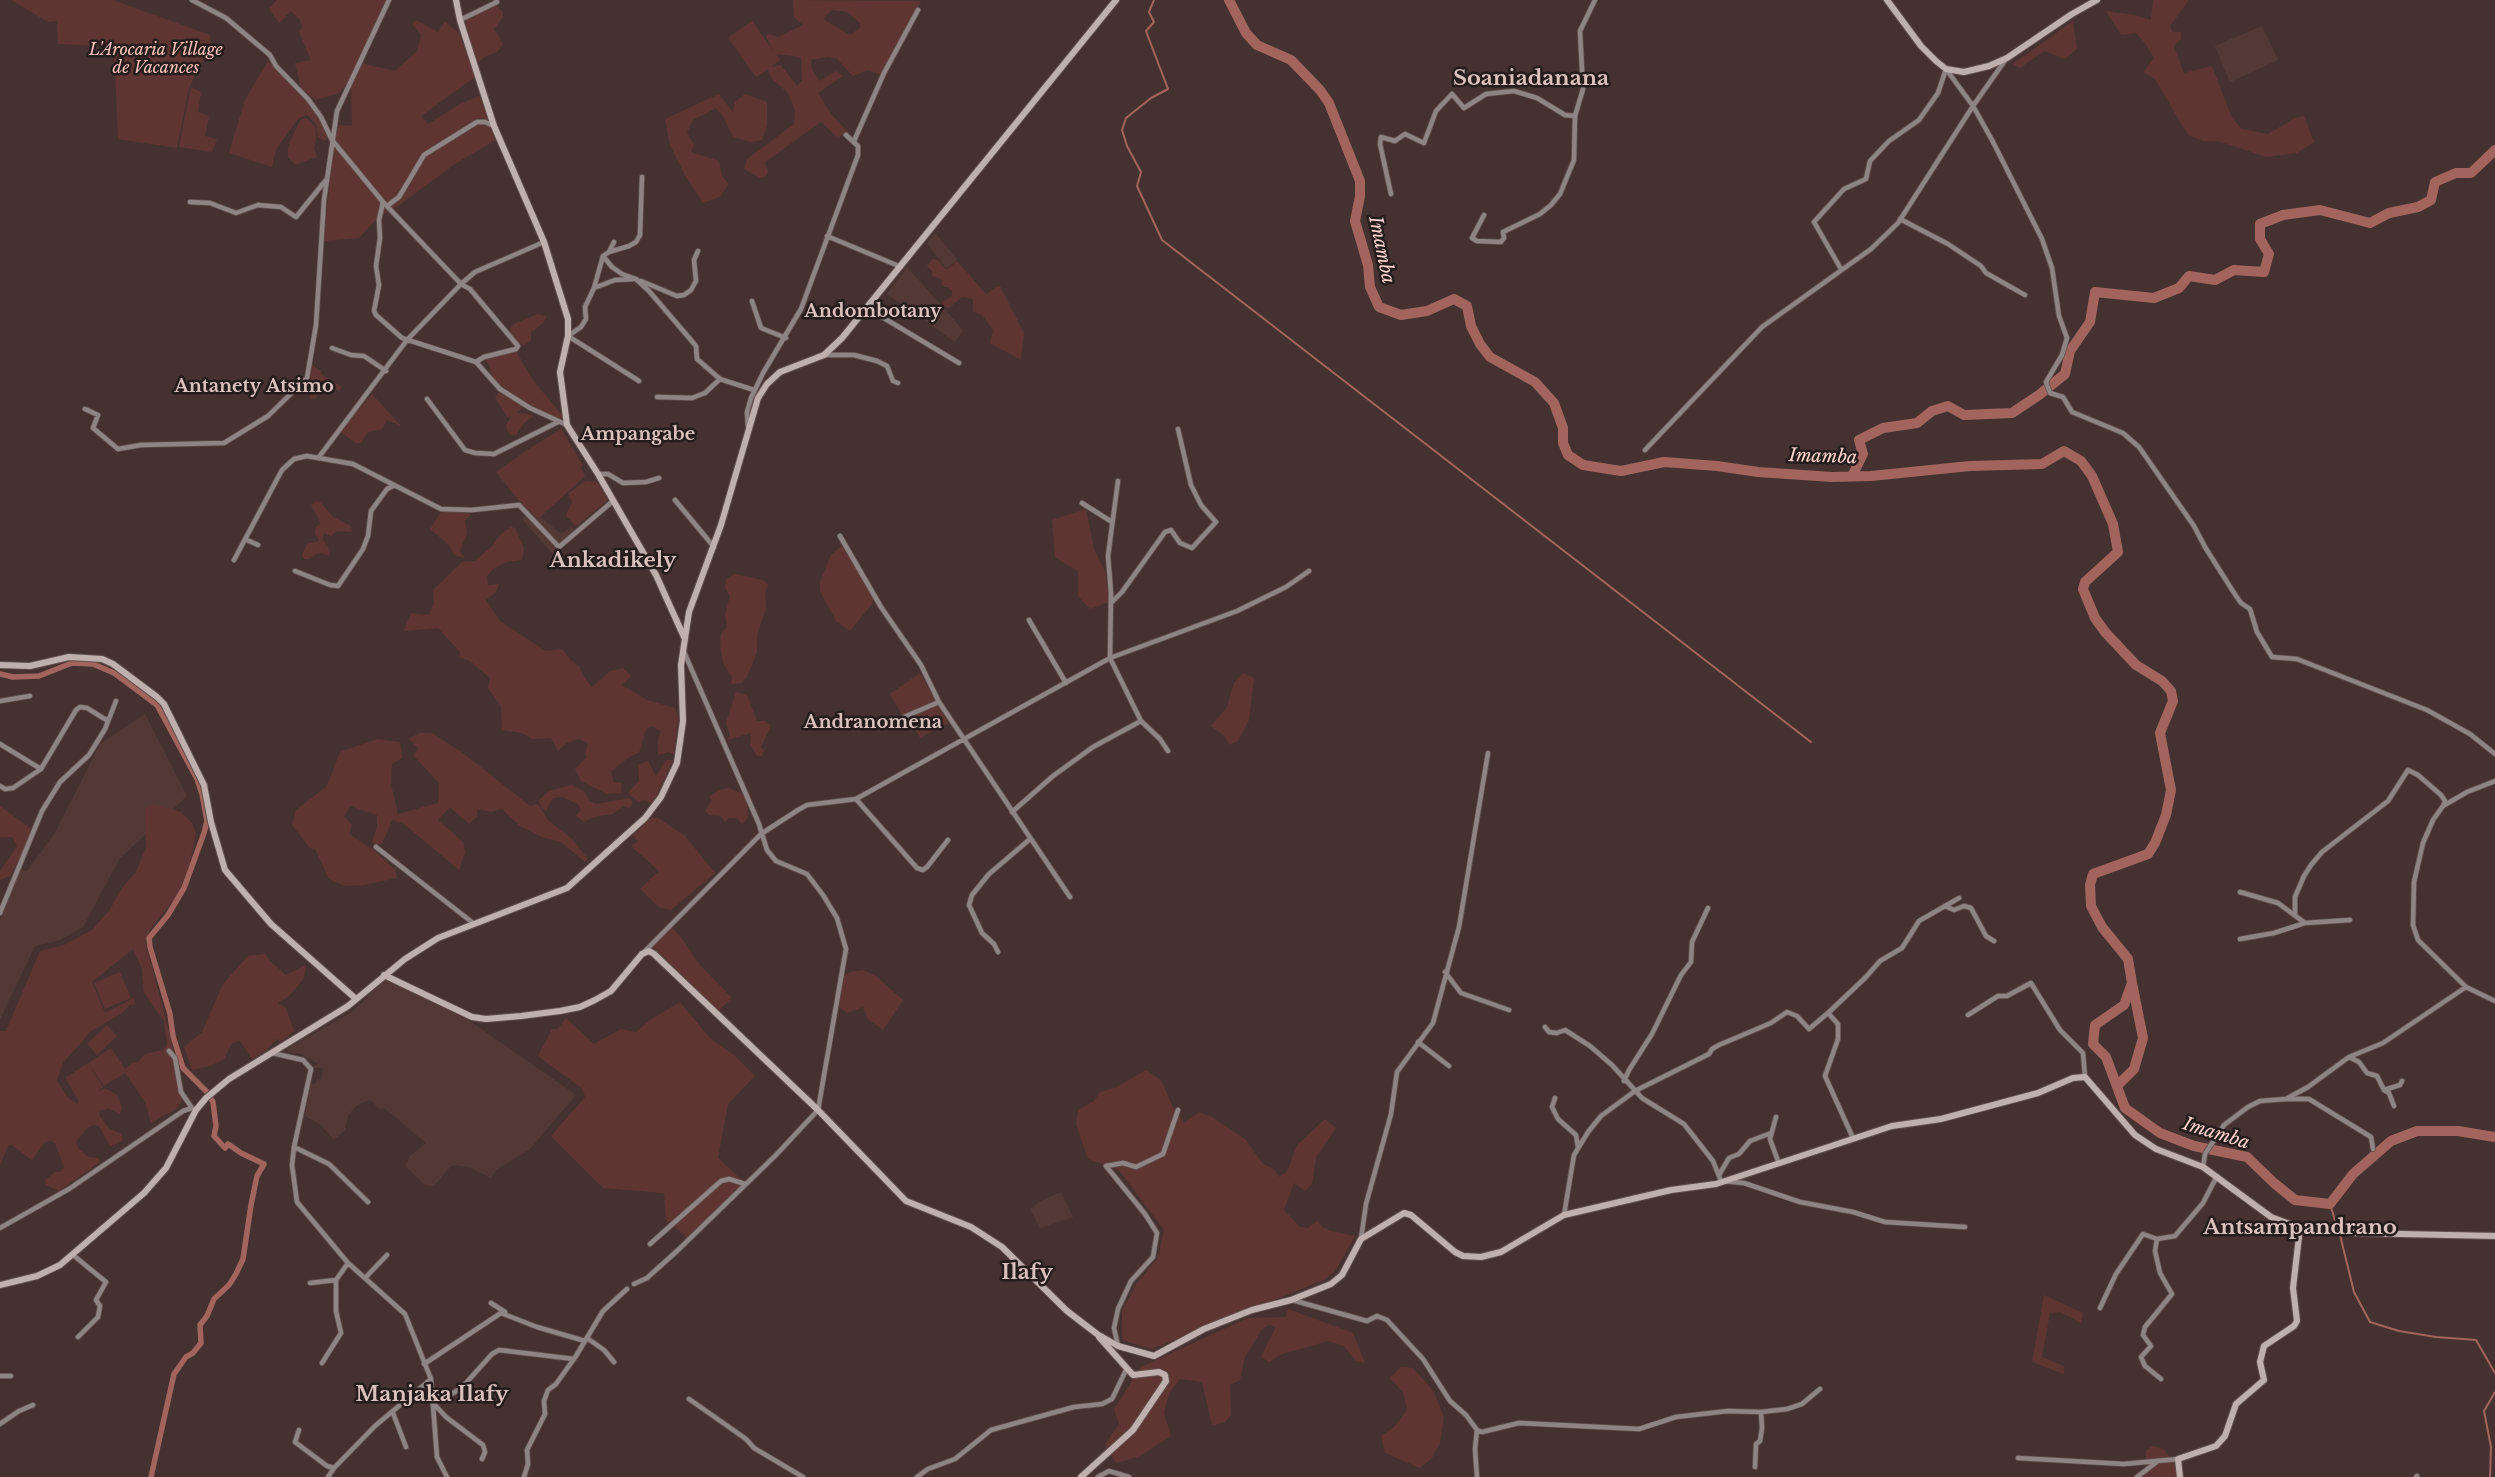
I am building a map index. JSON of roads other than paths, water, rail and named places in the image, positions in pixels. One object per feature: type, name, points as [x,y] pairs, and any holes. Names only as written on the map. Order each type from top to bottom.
[{"type":"street","points":[[192,0],[226,18],[270,55],[276,66],[308,98],[321,117],[332,140],[385,204],[461,284],[470,289],[518,346],[484,357],[476,362]]},
{"type":"street","points":[[85,409],[98,415],[94,428],[118,449],[141,445],[224,443],[268,416],[307,378],[316,325],[326,179],[337,111],[389,0]]},
{"type":"street","points":[[456,0],[460,20],[494,126],[544,242],[568,319],[568,336],[560,372],[567,425],[598,474],[656,575],[684,638]]},
{"type":"street","points":[[460,20],[497,2],[496,0]]},
{"type":"street","points":[[824,355],[842,338],[867,308],[1116,0]]},
{"type":"street","points":[[1484,215],[1472,238],[1477,241],[1502,242],[1504,238],[1503,232],[1540,214],[1560,194],[1573,168],[1575,116],[1583,89],[1580,31],[1595,0]]},
{"type":"street","points":[[1887,0],[1921,46],[1946,69],[1973,106],[2042,239],[2052,268],[2059,316],[2067,338],[2062,354],[2046,382],[2050,393],[2063,397],[2072,412],[2123,433],[2139,447],[2194,526],[2204,547],[2236,596],[2241,603],[2250,609],[2257,632],[2272,657],[2297,659],[2427,710],[2470,734],[2495,754]]},
{"type":"street","points":[[1946,69],[1955,72],[1971,71],[2007,58],[2065,18],[2097,0]]},
{"type":"street","points":[[854,141],[884,73],[918,10]]},
{"type":"street","points":[[1645,450],[1762,327],[1871,249],[1900,219],[1973,106],[2007,58]]},
{"type":"street","points":[[1841,269],[1814,222],[1844,190],[1866,179],[1870,161],[1889,141],[1919,120],[1938,93],[1946,69]]},
{"type":"street","points":[[1390,194],[1380,144],[1381,138],[1395,141],[1405,134],[1424,143],[1436,112],[1452,94],[1464,108],[1486,94],[1514,91],[1537,98],[1565,115],[1575,116]]},
{"type":"street","points":[[494,126],[485,122],[477,122],[424,155],[399,197],[385,204],[378,220],[380,238],[376,266],[379,285],[374,311],[396,334],[408,340],[476,362],[500,390],[558,422],[567,425]]},
{"type":"street","points":[[748,434],[747,412],[754,390],[786,338],[801,309],[858,155],[858,146],[846,135]]},
{"type":"street","points":[[568,336],[581,326],[586,319],[585,307],[594,288],[603,256],[609,252],[629,246],[636,242],[640,235],[642,177]]},
{"type":"street","points":[[190,202],[210,203],[236,213],[258,205],[281,207],[296,217],[308,199],[326,179]]},
{"type":"street","points":[[1900,219],[1948,244],[1981,266],[1986,273],[2025,295]]},
{"type":"street","points":[[827,236],[901,266]]},
{"type":"street","points":[[319,458],[408,340],[461,284],[475,272],[544,242]]},
{"type":"street","points":[[609,252],[614,242]]},
{"type":"street","points":[[603,256],[612,267],[622,274],[677,296],[684,295],[691,290],[696,281],[694,260],[698,251]]},
{"type":"street","points":[[636,279],[696,346],[697,359],[720,379],[754,390]]},
{"type":"street","points":[[594,288],[615,280],[636,279]]},
{"type":"street","points":[[752,301],[760,328],[786,338]]},
{"type":"street","points":[[867,308],[959,363]]},
{"type":"street","points":[[568,336],[639,381]]},
{"type":"street","points":[[332,348],[351,355],[364,356],[386,371]]},
{"type":"street","points":[[0,1285],[43,1274],[73,1255],[156,1181],[194,1109],[228,1079],[270,1052],[312,1029],[356,999],[384,975],[438,938],[567,888],[645,818],[677,764],[683,721],[681,665],[689,612],[714,547],[758,398],[766,384],[785,369],[824,355],[854,356],[877,361],[887,366],[893,382],[898,383]]},
{"type":"street","points":[[658,397],[692,398],[704,393],[720,379]]},
{"type":"street","points":[[427,399],[465,450],[475,453],[494,454],[558,422]]},
{"type":"street","points":[[1111,603],[1122,592],[1165,532],[1171,530],[1180,543],[1192,548],[1216,522],[1201,505],[1191,485],[1178,429]]},
{"type":"street","points":[[234,560],[282,470],[294,459],[307,456],[353,464],[441,509],[472,510],[519,505],[558,547],[613,501]]},
{"type":"street","points":[[598,474],[608,474],[618,481],[627,483],[659,478]]},
{"type":"street","points":[[1118,481],[1108,556],[1111,603],[1110,658],[1141,722],[1160,739],[1168,751]]},
{"type":"street","points":[[295,570],[330,585],[338,586],[363,549],[368,536],[371,511],[386,489],[393,486]]},
{"type":"street","points":[[675,500],[714,547]]},
{"type":"street","points":[[1082,503],[1112,522]]},
{"type":"street","points":[[840,536],[881,607],[921,665],[939,702],[1070,897]]},
{"type":"street","points":[[245,539],[258,545]]},
{"type":"street","points":[[384,975],[472,1017],[486,1019],[555,1012],[580,1007],[611,991],[642,954],[762,834],[807,805],[856,799],[1110,658],[1237,611],[1286,587],[1309,571]]},
{"type":"street","points":[[1029,620],[1066,683]]},
{"type":"street","points":[[634,1284],[647,1278],[677,1252],[818,1110],[846,949],[837,918],[807,874],[776,861],[767,850],[759,824],[683,649]]},
{"type":"street","points":[[0,665],[30,666],[69,657],[102,659],[113,664],[157,696],[168,712],[204,785],[225,870],[236,885],[277,929],[356,999]]},
{"type":"street","points":[[0,700],[30,696]]},
{"type":"street","points":[[0,913],[42,811],[60,782],[89,755],[108,721],[116,701]]},
{"type":"street","points":[[904,717],[939,702]]},
{"type":"street","points":[[0,786],[13,788],[41,769],[76,710],[80,707],[87,708],[108,721]]},
{"type":"street","points":[[1012,812],[1053,776],[1093,747],[1141,722]]},
{"type":"street","points":[[0,744],[41,769]]},
{"type":"street","points":[[642,954],[649,951],[654,954],[818,1110],[906,1201],[971,1227],[1002,1247],[1067,1311],[1097,1334],[1118,1346],[1154,1356],[1204,1329],[1252,1310],[1291,1300],[1331,1284],[1342,1275],[1361,1239],[1366,1204],[1391,1114],[1398,1072],[1433,1023],[1445,972],[1459,927],[1488,753]]},
{"type":"street","points":[[2295,914],[2295,897],[2311,864],[2322,852],[2388,801],[2408,770],[2418,775],[2441,794],[2444,801],[2443,806]]},
{"type":"street","points":[[2495,781],[2472,790],[2443,806],[2433,820],[2418,855],[2414,882],[2413,925],[2422,946],[2460,979],[2466,987],[2495,1001]]},
{"type":"street","points":[[856,799],[917,868],[922,870],[927,867],[948,840]]},
{"type":"street","points":[[998,952],[994,944],[982,932],[969,904],[972,895],[989,874],[1030,839]]},
{"type":"street","points":[[376,847],[473,924]]},
{"type":"street","points":[[2240,892],[2278,903],[2305,923]]},
{"type":"street","points":[[1564,1216],[1574,1155],[1588,1132],[1601,1116],[1634,1091],[1709,1054],[1712,1049],[1719,1045],[1771,1023],[1787,1012],[1797,1016],[1809,1029],[1865,978],[1880,960],[1902,948],[1919,921],[1959,898]]},
{"type":"street","points":[[1945,906],[1954,910],[1964,906],[1971,908],[1986,936],[1994,941]]},
{"type":"street","points":[[1624,1081],[1652,1034],[1681,975],[1692,962],[1692,942],[1708,908]]},
{"type":"street","points":[[2240,939],[2274,933],[2305,923],[2350,920]]},
{"type":"street","points":[[1445,972],[1461,993],[1509,1010]]},
{"type":"street","points":[[1968,1015],[1998,996],[2007,996],[2032,983],[2060,1030],[2083,1053],[2085,1077],[2135,1135],[2156,1149],[2203,1167],[2271,1217],[2300,1228],[2333,1232],[2495,1236]]},
{"type":"street","points":[[2286,1099],[2308,1087],[2349,1057],[2383,1043],[2466,987]]},
{"type":"street","points":[[1828,1013],[1838,1024],[1838,1039],[1825,1076],[1853,1138]]},
{"type":"street","points":[[1545,1026],[1549,1032],[1557,1033],[1565,1030],[1590,1046],[1612,1065],[1634,1091],[1684,1124],[1713,1161],[1720,1178]]},
{"type":"street","points":[[1418,1042],[1449,1066]]},
{"type":"street","points":[[169,1050],[175,1058],[181,1092],[194,1109]]},
{"type":"street","points":[[270,1052],[303,1060],[310,1069],[292,1165],[297,1202],[348,1263],[405,1314],[431,1379],[437,1457],[448,1477]]},
{"type":"street","points":[[2349,1057],[2360,1062],[2366,1073],[2377,1076],[2384,1090],[2389,1093],[2394,1106]]},
{"type":"street","points":[[1361,1239],[1404,1214],[1408,1214],[1415,1217],[1455,1252],[1463,1256],[1481,1257],[1501,1252],[1564,1216],[1779,1164],[1892,1126],[1941,1119],[2038,1093],[2073,1078],[2085,1077]]},
{"type":"street","points":[[2384,1090],[2400,1085],[2402,1082]]},
{"type":"street","points":[[1555,1098],[1552,1107],[1558,1119],[1576,1135],[1579,1143],[1577,1151]]},
{"type":"street","points":[[2203,1167],[2205,1154],[2224,1125],[2248,1107],[2260,1101],[2309,1099],[2371,1138],[2373,1149]]},
{"type":"street","points":[[0,1228],[53,1199],[183,1111],[194,1109]]},
{"type":"street","points":[[1118,1346],[1114,1328],[1118,1309],[1131,1281],[1153,1257],[1156,1233],[1145,1214],[1106,1166],[1123,1164],[1136,1167],[1163,1154],[1178,1110]]},
{"type":"street","points":[[1776,1117],[1771,1133],[1771,1148],[1779,1164]]},
{"type":"street","points":[[1720,1178],[1729,1158],[1739,1154],[1750,1142],[1771,1133]]},
{"type":"street","points":[[294,1147],[329,1164],[368,1202]]},
{"type":"street","points":[[2100,1308],[2116,1274],[2143,1234],[2157,1239],[2176,1236],[2203,1203],[2217,1176]]},
{"type":"street","points":[[1720,1178],[1744,1183],[1800,1202],[1853,1212],[1885,1222],[1965,1227]]},
{"type":"street","points":[[650,1244],[722,1181],[729,1179],[745,1184]]},
{"type":"street","points":[[2018,1458],[2124,1464],[2178,1458],[2216,1446],[2225,1436],[2236,1404],[2264,1380],[2260,1362],[2264,1346],[2294,1326],[2297,1320],[2292,1288],[2300,1228]]},
{"type":"street","points":[[2157,1239],[2154,1250],[2160,1273],[2172,1294],[2145,1327],[2142,1335],[2151,1346],[2141,1357],[2145,1366],[2161,1379]]},
{"type":"street","points":[[73,1255],[106,1283],[96,1300],[100,1306],[98,1317],[78,1337]]},
{"type":"street","points":[[365,1278],[387,1255]]},
{"type":"street","points":[[322,1362],[341,1333],[336,1311],[336,1280],[348,1263]]},
{"type":"street","points":[[310,1283],[336,1280]]},
{"type":"street","points":[[524,1477],[528,1464],[527,1450],[545,1414],[544,1401],[548,1390],[556,1384],[574,1359],[603,1312],[627,1289]]},
{"type":"street","points":[[1291,1300],[1366,1321],[1377,1316],[1387,1320],[1423,1359],[1450,1401],[1466,1415],[1477,1430],[1482,1432],[1519,1423],[1639,1429],[1676,1417],[1728,1411],[1761,1412],[1787,1409],[1802,1404],[1820,1389]]},
{"type":"street","points":[[491,1303],[520,1321],[586,1340],[604,1350],[614,1362]]},
{"type":"street","points":[[424,1364],[499,1314],[506,1313]]},
{"type":"street","points":[[1081,1477],[1133,1430],[1166,1381],[1164,1375],[1160,1372],[1133,1375],[1126,1370],[1097,1334]]},
{"type":"street","points":[[433,1395],[444,1398],[455,1392],[466,1383],[492,1354],[499,1350],[574,1359]]},
{"type":"street","points":[[917,1477],[928,1469],[955,1459],[991,1430],[1074,1407],[1102,1404],[1112,1399],[1126,1370]]},
{"type":"street","points":[[0,1376],[11,1376]]},
{"type":"street","points":[[328,1477],[334,1468],[374,1426],[431,1379]]},
{"type":"street","points":[[689,1399],[746,1439],[754,1448],[803,1477]]},
{"type":"street","points":[[434,1404],[446,1417],[483,1445],[485,1452],[482,1459]]},
{"type":"street","points":[[0,1424],[32,1405]]},
{"type":"street","points":[[1755,1467],[1756,1444],[1760,1440],[1762,1428],[1761,1412]]},
{"type":"street","points":[[392,1413],[406,1447]]},
{"type":"street","points":[[299,1430],[296,1442],[327,1466],[334,1468]]},
{"type":"street","points":[[1477,1430],[1475,1449],[1477,1477]]},
{"type":"street","points":[[2178,1458],[2180,1477]]},
{"type":"street","points":[[2137,1477],[2159,1460]]},
{"type":"street","points":[[1098,1477],[1109,1471],[1129,1477]]},
{"type":"waterway","points":[[1154,0],[1149,12],[1154,22],[1146,31],[1168,89],[1151,98],[1126,118],[1122,130],[1127,146],[1141,172],[1137,186],[1162,240],[1811,742]]},
{"type":"waterway","name":"Imamba","points":[[1229,0],[1246,33],[1257,45],[1291,60],[1320,90],[1329,103],[1360,181],[1360,196],[1355,221],[1368,265],[1370,287],[1379,307],[1401,315],[1427,311],[1454,299],[1467,306],[1471,326],[1480,344],[1490,357],[1535,382],[1554,403],[1563,428],[1563,443],[1568,455],[1583,465],[1621,471],[1664,462],[1717,466],[1758,472],[1832,477],[1871,476],[1970,466],[2042,464],[2064,451],[2081,461],[2092,476],[2113,524],[2118,552],[2085,582],[2083,589],[2095,618],[2105,632],[2136,665],[2162,681],[2171,691],[2173,701],[2160,733],[2171,790],[2166,815],[2155,843],[2148,854],[2093,874],[2090,885],[2091,906],[2102,927],[2128,959],[2132,983],[2124,1005],[2095,1025],[2093,1044],[2106,1057],[2125,1108],[2160,1133],[2194,1146],[2247,1157],[2295,1200],[2330,1204],[2353,1174],[2391,1141],[2417,1131],[2458,1131],[2495,1137]]},
{"type":"waterway","points":[[1852,476],[1863,454],[1859,440],[1883,428],[1917,423],[1932,411],[1948,406],[1964,415],[2012,413],[2039,395],[2065,374],[2070,351],[2090,322],[2095,292],[2154,298],[2179,288],[2189,276],[2215,280],[2234,270],[2264,272],[2269,254],[2260,239],[2260,224],[2283,215],[2320,210],[2370,223],[2389,213],[2418,207],[2431,200],[2435,182],[2456,173],[2471,173],[2495,150]]},
{"type":"waterway","points":[[0,674],[13,677],[39,676],[72,663],[93,664],[114,673],[157,705],[197,779],[202,794],[207,821],[204,833],[184,888],[168,915],[149,938],[150,947],[170,1014],[173,1036],[183,1068],[207,1092],[213,1102],[216,1126],[214,1136],[225,1148],[228,1144],[241,1153],[264,1164],[257,1176],[243,1259],[229,1285],[214,1299],[207,1316],[200,1325],[201,1343],[193,1353],[186,1357],[174,1374],[151,1477]]},
{"type":"waterway","name":"Imamba","points":[[2117,1086],[2134,1069],[2143,1038],[2132,983]]},
{"type":"waterway","points":[[2330,1204],[2338,1230]]},
{"type":"waterway","points":[[2340,1235],[2354,1292],[2370,1322],[2399,1331],[2436,1337],[2476,1340],[2495,1373]]},
{"type":"waterway","points":[[2490,1477],[2491,1447],[2484,1411],[2495,1392]]},
{"type":"district","name":"Soaniadanana","points":[[1531,79]]},
{"type":"district","name":"Andombotany","points":[[873,312]]},
{"type":"district","name":"Antanety Atsimo","points":[[254,387]]},
{"type":"district","name":"Ampangabe","points":[[638,435]]},
{"type":"district","name":"Ankadikely","points":[[613,561]]},
{"type":"district","name":"Andranomena","points":[[873,723]]},
{"type":"district","name":"Antsampandrano","points":[[2300,1228]]},
{"type":"district","name":"Ilafy","points":[[1027,1273]]},
{"type":"district","name":"Manjaka Ilafy","points":[[432,1395]]},
{"type":"park label","name":"L'Arocaria Village de Vacances","points":[[156,59]]}]
